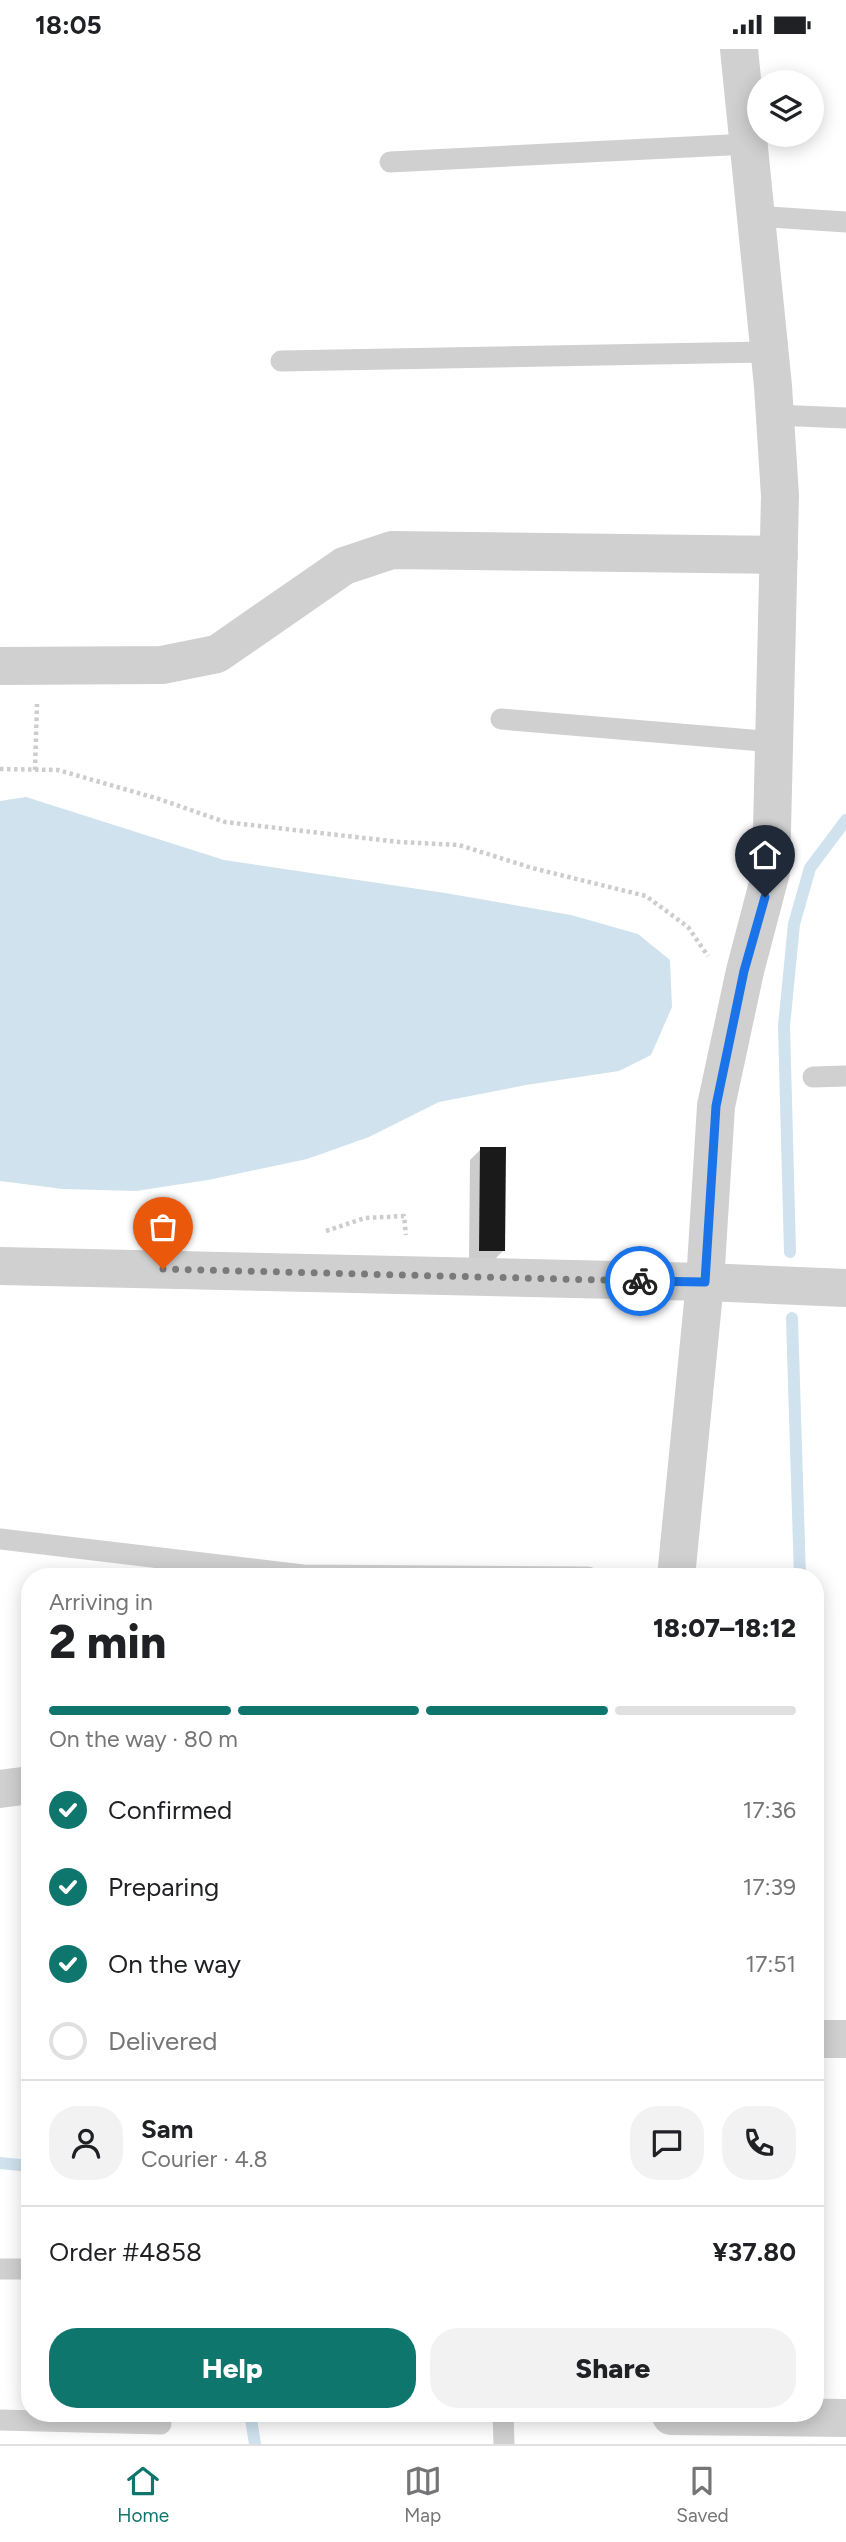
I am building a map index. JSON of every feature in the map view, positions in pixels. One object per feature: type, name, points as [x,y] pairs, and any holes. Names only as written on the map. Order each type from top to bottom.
[{"type":"street","points":[[739,49],[747,133]]},
{"type":"street","points":[[677,1568],[705,1282],[716,1106],[738,1000],[771,872],[780,496],[775,415],[748,147]]},
{"type":"street","points":[[0,666],[162,665],[217,654],[344,566],[392,550],[779,555]]},
{"type":"street","points":[[0,1266],[705,1282],[846,1288]]},
{"type":"street","points":[[0,1789],[21,1786]]},
{"type":"street","points":[[824,2039],[846,2039]]},
{"type":"street","points":[[824,2420],[846,2419]]},
{"type":"street","points":[[672,2425],[759,2422]]},
{"type":"lane","points":[[390,162],[747,143]]},
{"type":"lane","points":[[755,216],[846,222]]},
{"type":"lane","points":[[281,361],[769,352]]},
{"type":"lane","points":[[775,415],[846,418]]},
{"type":"lane","points":[[501,719],[774,742]]},
{"type":"lane","points":[[813,1077],[846,1076]]},
{"type":"lane","points":[[0,1539],[244,1568]]},
{"type":"lane","points":[[0,2269],[21,2269]]},
{"type":"lane","points":[[0,2420],[21,2421]]},
{"type":"lane","points":[[80,2422],[161,2424]]},
{"type":"lane","points":[[503,2422],[504,2444]]},
{"type":"path","points":[[34,769],[38,665]]},
{"type":"path","points":[[0,769],[58,770],[159,799],[225,822],[399,842],[459,845],[532,868],[646,896],[688,927],[738,1000]]},
{"type":"water","points":[[26,797],[224,860],[571,915],[638,934],[670,960],[672,1007],[651,1055],[619,1071],[439,1102],[369,1137],[307,1159],[208,1180],[136,1191],[63,1189],[0,1181],[0,801]]},
{"type":"building","points":[[480,1147],[506,1147],[505,1251],[479,1251]]},
{"type":"waterway","points":[[790,1252],[784,1026],[794,924],[810,868],[846,820]]},
{"type":"waterway","points":[[792,1318],[800,1568]]},
{"type":"waterway","points":[[0,2163],[21,2165]]},
{"type":"waterway","points":[[251,2422],[255,2444]]},
{"type":"way so far","points":[[163,1269],[640,1281]]},
{"type":"route","points":[[640,1281],[705,1282],[716,1106],[744,971],[765,897]]}]
